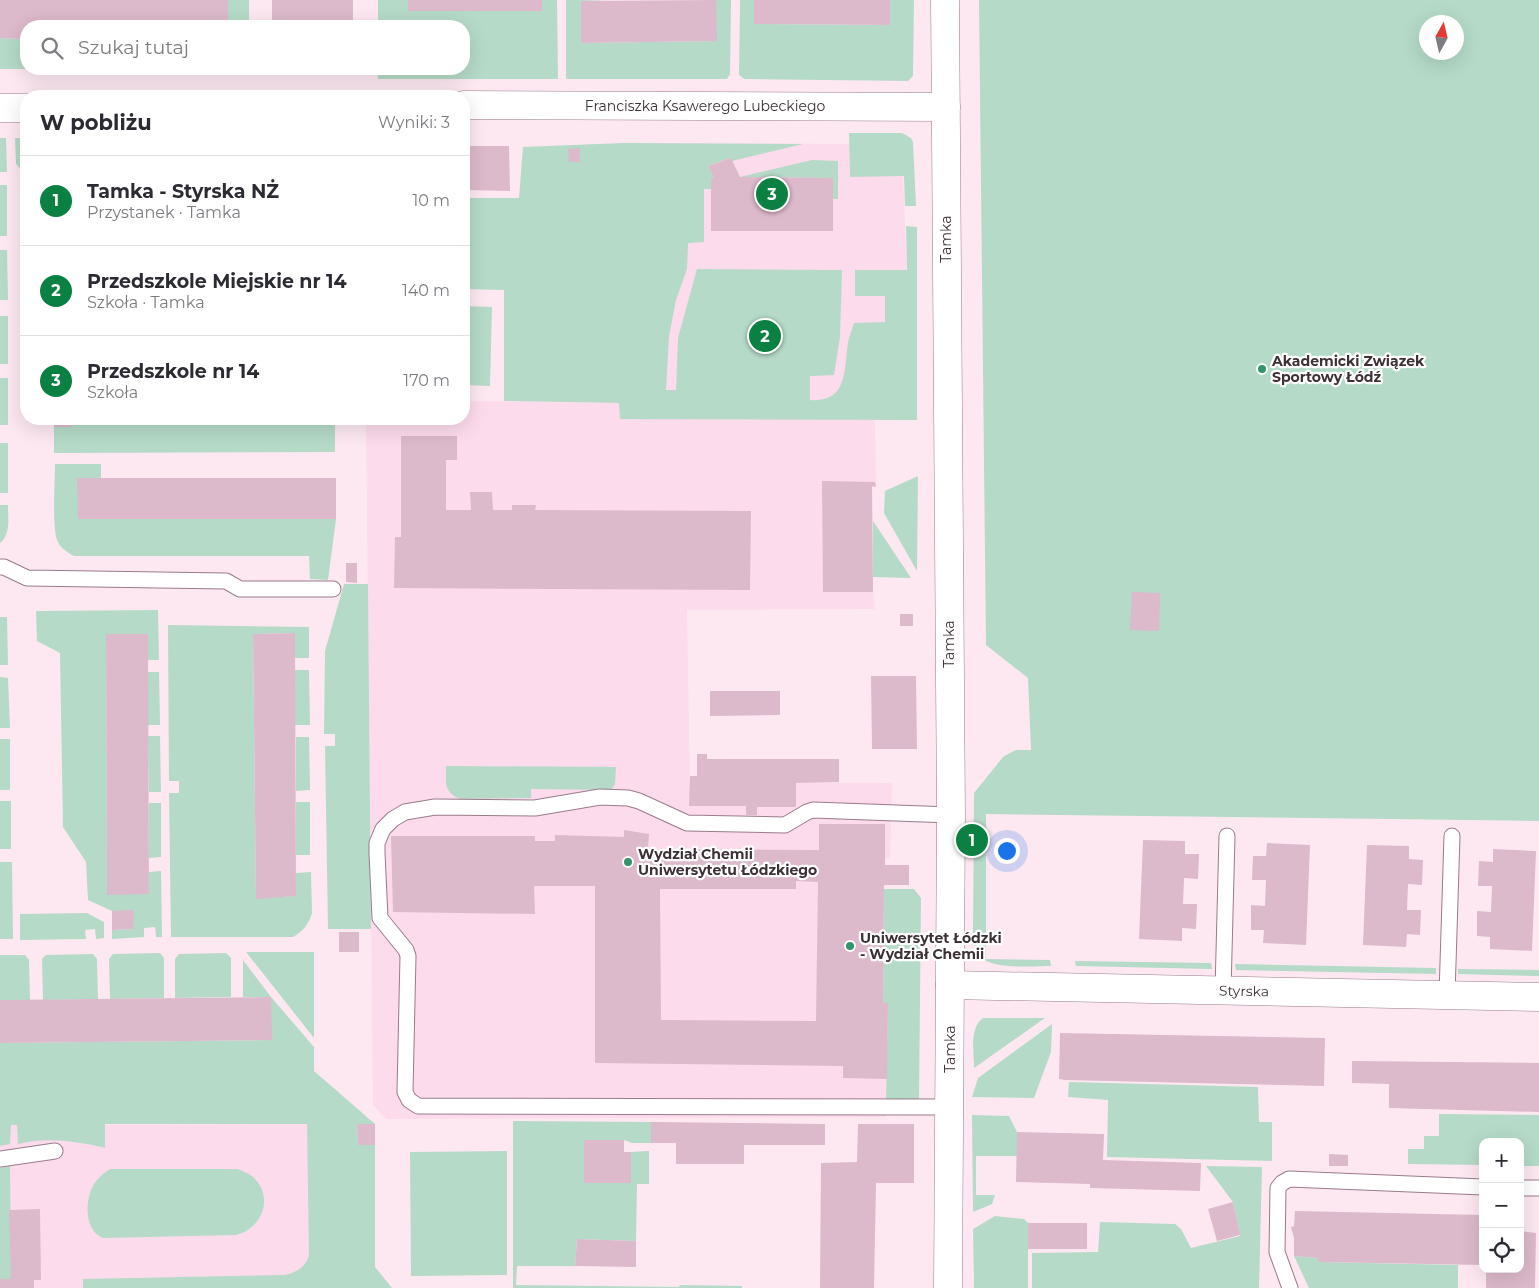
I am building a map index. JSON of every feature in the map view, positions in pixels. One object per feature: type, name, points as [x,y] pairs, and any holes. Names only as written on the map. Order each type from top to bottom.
[{"type":"street","name":"Tamka","points":[[945,0],[951,815],[948,1288]]},
{"type":"street","name":"Franciszka Ksawerego Lubeckiego","points":[[470,105],[946,107]]},
{"type":"street","points":[[0,108],[20,108]]},
{"type":"street","name":"Styrska","points":[[950,985],[1539,997]]},
{"type":"lane","points":[[0,567],[4,567],[27,578],[226,581],[240,589],[333,589]]},
{"type":"lane","points":[[949,1108],[418,1106],[409,1100],[405,1092],[408,956],[406,950],[380,918],[377,843],[384,828],[404,812],[435,807],[535,808],[600,797],[628,798],[639,801],[687,823],[785,825],[813,810],[951,815]]},
{"type":"lane","points":[[1223,991],[1227,836]]},
{"type":"lane","points":[[1448,995],[1452,836]]},
{"type":"lane","points":[[0,1159],[55,1151]]},
{"type":"lane","points":[[1290,1288],[1277,1252],[1278,1188],[1282,1182],[1289,1179],[1479,1187]]},
{"type":"lane","points":[[1524,1188],[1539,1188]]},
{"type":"shaded area","points":[[623,143],[902,144],[912,420],[875,420],[876,487],[872,487],[873,592],[875,609],[687,610],[690,782],[892,783],[890,857],[885,859],[884,889],[883,1002],[888,1003],[886,1117],[386,1119],[373,1105],[366,425],[470,425],[470,401],[620,403]]},
{"type":"shaded area","points":[[375,1124],[375,1267],[392,1288],[0,1288],[0,1125]]},
{"type":"green space","points":[[228,0],[249,0],[249,20],[228,20]]},
{"type":"green space","points":[[378,0],[408,0],[409,11],[542,11],[542,0],[557,0],[558,79],[378,79],[378,75],[470,75],[470,20],[378,20]]},
{"type":"green space","points":[[566,0],[608,0],[581,1],[582,43],[716,41],[716,0],[731,0],[730,74],[727,79],[566,79]]},
{"type":"green space","points":[[740,0],[754,0],[755,24],[889,25],[890,0],[914,0],[913,76],[908,81],[744,79],[739,75]]},
{"type":"green space","name":"Akademicki Związek Sportowy Łódź","points":[[979,0],[1539,0],[1539,821],[986,814],[986,959],[1050,960],[1051,966],[1004,966],[995,964],[987,961],[979,955],[973,939],[974,793],[1003,757],[1016,750],[1031,750],[1028,678],[986,645]]},
{"type":"green space","points":[[0,38],[20,39],[20,69],[0,69]]},
{"type":"green space","points":[[849,133],[902,133],[911,138],[913,142],[916,206],[905,206],[904,176],[850,177]]},
{"type":"green space","points":[[0,138],[6,138],[7,172],[0,172]]},
{"type":"green space","points":[[15,138],[20,138],[20,169],[16,164]]},
{"type":"green space","points":[[623,143],[803,144],[732,161],[730,158],[708,166],[714,178],[711,178],[711,189],[704,189],[704,242],[688,243],[687,269],[676,300],[669,336],[666,390],[676,390],[678,338],[697,269],[842,270],[840,337],[834,375],[810,376],[810,400],[831,396],[838,390],[842,382],[848,340],[854,323],[885,322],[885,296],[855,296],[855,270],[907,270],[906,226],[917,227],[917,420],[620,419],[619,403],[504,401],[504,290],[470,289],[470,198],[519,198],[523,147]]},
{"type":"green space","points":[[812,160],[838,161],[838,199],[833,199],[833,178],[740,177]]},
{"type":"green space","points":[[0,185],[7,185],[7,236],[0,236]]},
{"type":"green space","points":[[0,250],[7,250],[8,300],[0,300]]},
{"type":"green space","points":[[470,306],[492,307],[490,386],[470,385]]},
{"type":"green space","points":[[0,316],[8,316],[8,364],[0,364]]},
{"type":"green space","points":[[0,378],[8,378],[8,425],[0,425]]},
{"type":"green space","points":[[72,425],[335,425],[335,452],[54,453],[54,427],[72,427]]},
{"type":"green space","points":[[0,443],[8,443],[8,493],[0,493]]},
{"type":"green space","points":[[55,464],[101,464],[101,479],[78,479],[78,519],[336,519],[328,580],[310,579],[309,556],[74,556],[60,545],[55,533]]},
{"type":"green space","points":[[918,476],[917,571],[884,513],[885,491]]},
{"type":"green space","points":[[0,505],[8,505],[8,520],[6,535],[0,543]]},
{"type":"green space","points":[[873,521],[911,578],[873,577]]},
{"type":"green space","points":[[344,584],[368,584],[371,929],[328,929],[325,746],[335,746],[335,734],[324,734],[325,651]]},
{"type":"green space","points":[[158,610],[159,660],[148,660],[148,634],[106,635],[107,894],[149,894],[149,872],[161,871],[162,937],[156,937],[155,927],[144,928],[144,937],[112,939],[112,930],[133,929],[133,911],[112,911],[88,900],[86,862],[63,827],[60,653],[37,641],[36,611]]},
{"type":"green space","points":[[0,617],[7,617],[8,665],[0,665]]},
{"type":"green space","points":[[168,625],[309,627],[309,658],[295,658],[295,633],[253,634],[256,898],[296,896],[296,873],[311,872],[312,913],[305,927],[293,937],[171,937],[169,793],[179,793],[179,781],[169,781]]},
{"type":"green space","points":[[295,670],[309,670],[310,725],[295,725]]},
{"type":"green space","points":[[148,672],[159,672],[160,725],[148,725]]},
{"type":"green space","points":[[0,677],[8,678],[10,728],[0,728]]},
{"type":"green space","points":[[148,736],[160,736],[161,792],[149,792]]},
{"type":"green space","points":[[296,737],[309,737],[310,790],[296,791]]},
{"type":"green space","points":[[0,739],[10,739],[10,790],[0,790]]},
{"type":"green space","points":[[446,766],[616,767],[615,784],[611,790],[531,789],[531,798],[460,799],[448,790]]},
{"type":"green space","points":[[0,801],[11,801],[11,849],[0,849]]},
{"type":"green space","points":[[296,802],[310,802],[310,855],[296,855]]},
{"type":"green space","points":[[149,803],[161,803],[161,857],[149,858]]},
{"type":"green space","points":[[0,862],[12,862],[13,939],[0,939]]},
{"type":"green space","points":[[884,889],[914,889],[921,898],[919,1099],[886,1100],[888,1003],[883,1003]]},
{"type":"green space","points":[[87,913],[104,922],[104,938],[96,939],[95,929],[85,930],[86,939],[20,940],[20,914]]},
{"type":"green space","points":[[246,952],[314,952],[314,1038]]},
{"type":"green space","points":[[160,953],[164,958],[164,998],[110,999],[109,959],[113,954]]},
{"type":"green space","points":[[226,953],[231,958],[231,997],[175,998],[175,959],[179,954]]},
{"type":"green space","points":[[93,954],[97,959],[98,999],[43,1000],[42,959],[46,955]]},
{"type":"green space","points":[[0,955],[25,955],[29,960],[30,1000],[0,1000]]},
{"type":"green space","points":[[243,960],[271,997],[243,997]]},
{"type":"green space","points":[[1075,961],[1211,963],[1212,969],[1076,966]]},
{"type":"green space","points":[[1235,964],[1436,968],[1436,974],[1236,970]]},
{"type":"green space","points":[[1458,969],[1539,970],[1539,976],[1458,974]]},
{"type":"green space","points":[[271,997],[314,1047],[314,1071],[375,1124],[357,1125],[358,1145],[375,1145],[375,1267],[392,1288],[83,1288],[83,1279],[285,1275],[300,1268],[306,1263],[309,1255],[307,1124],[105,1124],[105,1148],[83,1143],[51,1140],[18,1144],[17,1125],[11,1125],[10,1144],[0,1146],[0,1043],[271,1040]]},
{"type":"green space","points":[[983,1018],[1045,1018],[974,1068],[974,1034],[979,1022]]},
{"type":"green space","points":[[1052,1024],[1051,1052],[1034,1098],[972,1097],[978,1078]]},
{"type":"green space","points":[[1069,1082],[1258,1087],[1259,1122],[1272,1122],[1272,1161],[1107,1157],[1108,1100],[1068,1097]]},
{"type":"green space","points":[[1439,1114],[1539,1115],[1539,1166],[1524,1166],[1524,1138],[1479,1138],[1479,1165],[1408,1164],[1408,1149],[1424,1149],[1424,1136],[1439,1136]]},
{"type":"green space","points":[[972,1115],[1009,1116],[1017,1132],[1017,1156],[976,1156],[976,1195],[995,1195],[992,1204],[973,1212]]},
{"type":"green space","points":[[513,1121],[651,1122],[651,1143],[632,1143],[624,1140],[584,1140],[584,1183],[631,1183],[631,1152],[649,1151],[649,1184],[637,1184],[636,1241],[577,1239],[575,1266],[517,1266],[516,1285],[678,1287],[681,1285],[742,1286],[742,1288],[513,1288]]},
{"type":"green space","points":[[507,1151],[507,1275],[411,1276],[410,1152]]},
{"type":"green space","points":[[10,1166],[11,1279],[0,1279],[0,1168]]},
{"type":"green space","points":[[1206,1166],[1262,1167],[1259,1288],[1032,1288],[1032,1253],[1098,1252],[1100,1222],[1175,1224],[1181,1229],[1191,1248],[1240,1236],[1233,1202]]},
{"type":"green space","points":[[110,1169],[238,1169],[252,1176],[261,1187],[264,1195],[262,1212],[252,1227],[236,1235],[103,1238],[92,1229],[89,1222],[88,1207],[90,1192],[95,1183],[100,1176]]},
{"type":"green space","points":[[995,1216],[1024,1219],[1028,1223],[1028,1288],[974,1288],[973,1229]]},
{"type":"green space","points":[[1294,1256],[1318,1258],[1320,1262],[1458,1265],[1458,1288],[1309,1288]]},
{"type":"building","points":[[0,0],[228,0],[228,20],[20,20],[20,39],[0,38]]},
{"type":"building","points":[[272,0],[353,0],[353,20],[272,20]]},
{"type":"building","points":[[408,0],[542,0],[542,11],[408,11]]},
{"type":"building","points":[[716,0],[717,41],[581,43],[581,1]]},
{"type":"building","points":[[754,0],[890,0],[890,25],[754,24]]},
{"type":"building","points":[[470,146],[509,146],[510,191],[470,190]]},
{"type":"building","points":[[580,148],[580,162],[569,162],[568,149]]},
{"type":"building","points":[[731,158],[740,177],[833,178],[833,231],[711,231],[711,178],[714,178],[708,166]]},
{"type":"building","points":[[54,425],[72,425],[72,427],[54,427]]},
{"type":"building","points":[[401,436],[457,436],[457,460],[446,460],[446,510],[471,510],[470,492],[492,492],[493,510],[512,510],[512,505],[536,505],[535,510],[751,511],[750,590],[394,588],[395,537],[401,537]]},
{"type":"building","points":[[77,478],[336,478],[336,519],[78,519]]},
{"type":"building","points":[[822,481],[875,482],[876,487],[872,486],[873,592],[823,592]]},
{"type":"building","points":[[346,563],[357,563],[357,583],[346,582]]},
{"type":"building","points":[[1132,592],[1160,593],[1159,631],[1130,630]]},
{"type":"building","points":[[900,614],[913,614],[913,626],[900,626]]},
{"type":"building","points":[[295,633],[296,896],[256,899],[253,634]]},
{"type":"building","points":[[106,634],[148,634],[149,894],[107,895]]},
{"type":"building","points":[[871,676],[916,676],[917,749],[872,749]]},
{"type":"building","points":[[710,691],[780,691],[780,715],[710,716]]},
{"type":"building","points":[[697,754],[707,754],[707,759],[839,759],[839,782],[796,783],[796,807],[757,807],[757,815],[746,815],[746,806],[689,806],[690,776],[697,776]]},
{"type":"building","points":[[819,824],[885,824],[885,865],[909,865],[909,885],[884,885],[883,1003],[888,1003],[887,1079],[843,1078],[843,1066],[595,1063],[595,886],[534,886],[535,914],[393,912],[391,836],[535,836],[535,841],[555,841],[555,835],[624,837],[624,830],[649,834],[648,849],[819,850]],"holes":[[[796,881],[818,882],[816,1021],[661,1020],[660,889],[796,889]]]},
{"type":"building","points":[[1143,840],[1185,841],[1185,854],[1199,854],[1198,879],[1184,878],[1183,904],[1197,904],[1196,929],[1182,928],[1182,941],[1139,939]]},
{"type":"building","points":[[1267,843],[1310,845],[1306,945],[1263,943],[1264,930],[1251,930],[1251,905],[1265,906],[1266,880],[1252,880],[1253,856],[1266,856]]},
{"type":"building","points":[[1367,845],[1409,846],[1409,859],[1423,860],[1422,885],[1408,884],[1407,910],[1421,910],[1420,935],[1407,934],[1406,947],[1363,945]]},
{"type":"building","points":[[1493,849],[1536,851],[1532,951],[1490,949],[1490,937],[1477,936],[1477,911],[1491,912],[1492,886],[1478,886],[1479,861],[1493,862]]},
{"type":"building","points":[[134,910],[133,929],[112,930],[112,911]]},
{"type":"building","points":[[339,932],[359,932],[359,952],[339,952]]},
{"type":"building","points":[[271,997],[272,1040],[0,1043],[0,1000]]},
{"type":"building","points":[[1060,1033],[1325,1038],[1324,1086],[1059,1079]]},
{"type":"building","points":[[1352,1061],[1539,1063],[1539,1112],[1389,1108],[1389,1084],[1352,1083]]},
{"type":"building","points":[[651,1122],[825,1124],[825,1145],[744,1145],[744,1164],[676,1164],[676,1143],[651,1143]]},
{"type":"building","points":[[357,1124],[375,1124],[375,1145],[358,1145]]},
{"type":"building","points":[[858,1124],[914,1124],[914,1183],[876,1183],[874,1288],[820,1288],[821,1163],[857,1162]]},
{"type":"building","points":[[1017,1132],[1104,1134],[1103,1160],[1201,1163],[1200,1191],[1090,1188],[1090,1184],[1016,1182]]},
{"type":"building","points":[[584,1140],[624,1140],[624,1152],[631,1152],[631,1183],[584,1183]]},
{"type":"building","points":[[1329,1154],[1348,1155],[1348,1166],[1329,1166]]},
{"type":"building","points":[[1233,1202],[1240,1235],[1217,1241],[1208,1209]]},
{"type":"building","points":[[40,1209],[41,1280],[34,1280],[34,1288],[0,1288],[0,1279],[11,1279],[9,1210]]},
{"type":"building","points":[[1295,1211],[1479,1215],[1479,1265],[1319,1262],[1318,1258],[1294,1256],[1294,1238],[1291,1227],[1294,1226]]},
{"type":"building","points":[[1028,1223],[1087,1223],[1087,1249],[1028,1249]]},
{"type":"building","points":[[1524,1232],[1536,1233],[1535,1288],[1486,1288],[1486,1273],[1524,1273]]},
{"type":"building","points":[[577,1239],[636,1241],[636,1267],[575,1266]]},
{"type":"place","name":"Przedszkole nr 14","points":[[772,194]]},
{"type":"place","name":"Przedszkole Miejskie nr 14","points":[[765,336]]},
{"type":"place","name":"Akademicki Związek Sportowy Łódź","points":[[1262,369]]},
{"type":"place","name":"Tamka - Styrska NŻ","points":[[972,840]]},
{"type":"place","name":"Wydział Chemii Uniwersytetu Łódzkiego","points":[[628,862]]},
{"type":"place","name":"Uniwersytet Łódzki - Wydział Chemii","points":[[850,946]]}]
